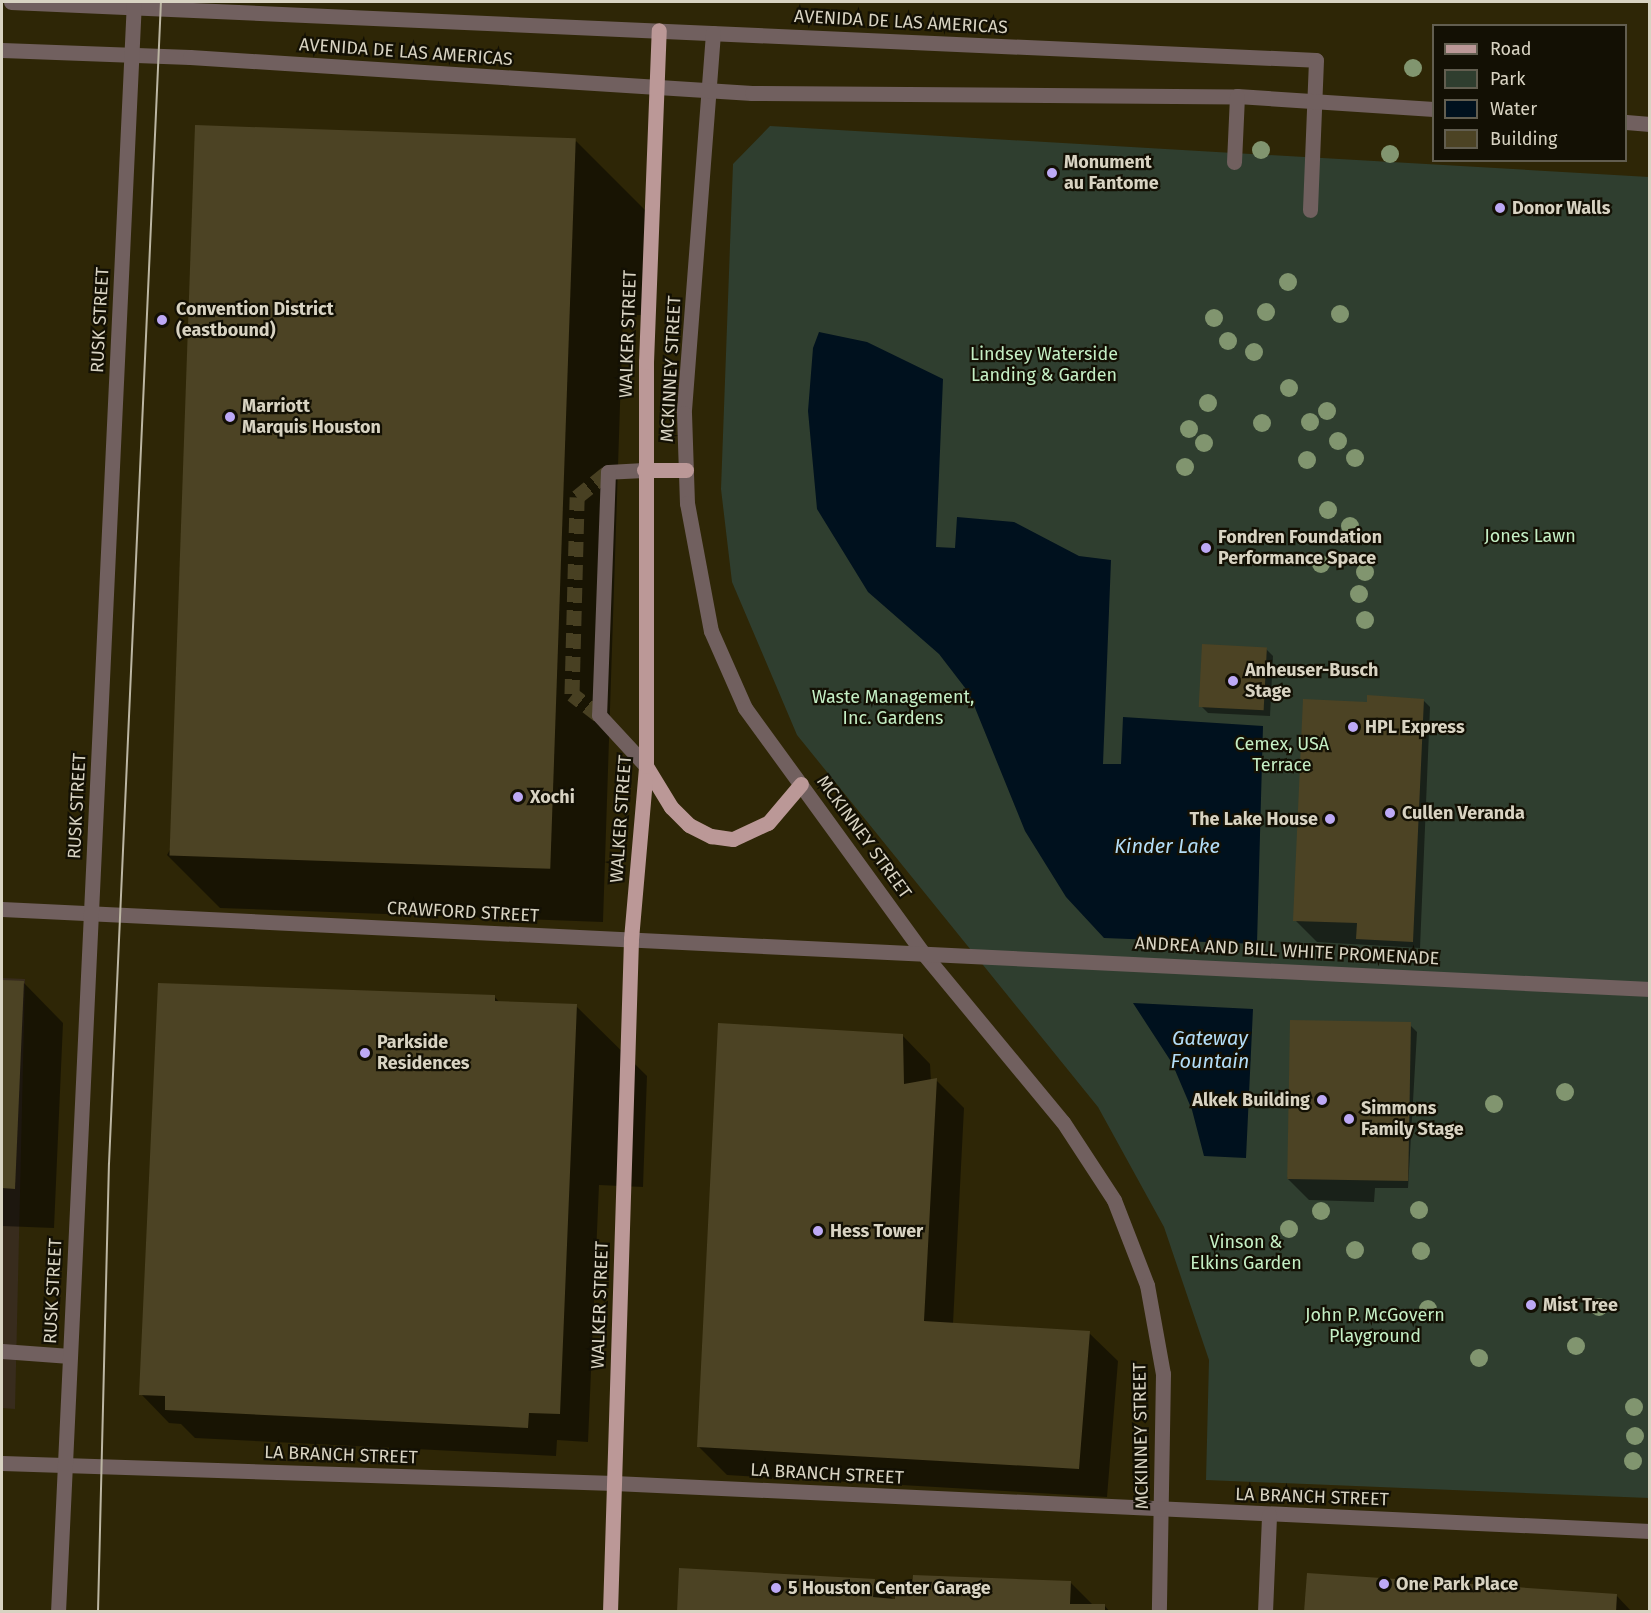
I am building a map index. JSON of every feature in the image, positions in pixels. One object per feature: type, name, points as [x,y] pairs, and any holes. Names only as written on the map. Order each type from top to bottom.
[{"type":"main road","name":"WALKER STREET","points":[[610,1611],[632,939],[646,766],[644,470],[659,30]]},
{"type":"main road","points":[[644,470],[686,470]]},
{"type":"main road","points":[[646,766],[671,807],[689,825],[722,838],[752,834],[768,823],[801,784]]},
{"type":"street","name":"AVENIDA DE LAS AMERICAS","points":[[11,2],[134,4],[1316,60],[1312,101]]},
{"type":"street","name":"RUSK STREET","points":[[58,1611],[134,4]]},
{"type":"street","name":"MCKINNEY STREET","points":[[712,33],[684,413],[687,503],[711,631],[745,708],[923,952],[1063,1122],[1114,1200],[1147,1285],[1163,1374],[1163,1510],[1159,1611]]},
{"type":"street","name":"AVENIDA DE LAS AMERICAS","points":[[2,50],[132,54],[709,91],[1237,96],[1432,109]]},
{"type":"street","points":[[1234,162],[1237,96]]},
{"type":"street","points":[[1310,210],[1312,101]]},
{"type":"street","points":[[1627,122],[1650,124]]},
{"type":"street","points":[[644,470],[608,472],[599,715],[646,766]]},
{"type":"street","name":"CRAWFORD STREET","points":[[2,909],[923,952]]},
{"type":"street","name":"ANDREA AND BILL WHITE PROMENADE","points":[[923,952],[1650,989]]},
{"type":"street","points":[[2,1351],[70,1356]]},
{"type":"street","name":"LA BRANCH STREET","points":[[2,1464],[614,1483],[1650,1531]]},
{"type":"street","points":[[1265,1611],[1269,1515]]},
{"type":"shaded area","points":[[2,978],[25,979],[15,1409],[2,1408]]},
{"type":"green space","points":[[770,126],[1649,177],[1649,1498],[1206,1480],[1209,1360],[1164,1227],[1098,1107],[797,735],[732,582],[721,489],[733,164]]},
{"type":"water","name":"Kinder Lake","points":[[819,332],[867,342],[943,379],[936,547],[955,548],[957,517],[1014,522],[1079,556],[1111,560],[1103,764],[1121,764],[1123,717],[1263,726],[1257,944],[1104,938],[1066,897],[1025,831],[969,693],[939,654],[868,592],[817,509],[808,411],[813,348]]},
{"type":"water","name":"Gateway Fountain","points":[[1133,1003],[1253,1009],[1246,1158],[1204,1156],[1192,1110],[1172,1063]]},
{"type":"building","points":[[195,125],[576,138],[550,869],[169,856]]},
{"type":"building","name":"Anheuser-Busch Stage","points":[[1202,644],[1267,647],[1264,710],[1199,707]]},
{"type":"building","points":[[1367,695],[1424,699],[1413,942],[1356,939],[1357,923],[1293,921],[1303,699],[1367,702]]},
{"type":"building","points":[[2,980],[24,981],[15,1189],[2,1188]]},
{"type":"building","points":[[158,983],[495,995],[495,1001],[577,1004],[560,1414],[529,1413],[528,1428],[165,1410],[165,1396],[139,1395]]},
{"type":"building","points":[[1290,1020],[1411,1022],[1408,1181],[1287,1179]]},
{"type":"building","name":"Hess Tower","points":[[718,1023],[903,1034],[904,1084],[937,1078],[924,1321],[1090,1331],[1079,1469],[697,1447]]},
{"type":"building","points":[[679,1568],[875,1579],[873,1597],[895,1599],[895,1589],[912,1589],[913,1575],[1071,1581],[1070,1604],[1105,1604],[1105,1612],[677,1612]]},
{"type":"building","name":"One Park Place","points":[[1307,1573],[1617,1594],[1616,1612],[1304,1612]]},
{"type":"tunnel","points":[[599,715],[572,694],[577,497],[608,472]]},
{"type":"tram line","points":[[98,1612],[109,1164],[161,2]]},
{"type":"place","name":"Monument au Fantome","points":[[1052,173]]},
{"type":"place","name":"Donor Walls","points":[[1500,208]]},
{"type":"place","name":"Convention District (eastbound)","points":[[162,320]]},
{"type":"place","name":"Marriott Marquis Houston","points":[[230,417]]},
{"type":"place","name":"Fondren Foundation Performance Space","points":[[1206,548]]},
{"type":"place","name":"Anheuser-Busch Stage","points":[[1233,681]]},
{"type":"place","name":"HPL Express","points":[[1353,727]]},
{"type":"place","name":"Xochi","points":[[518,797]]},
{"type":"place","name":"Cullen Veranda","points":[[1390,813]]},
{"type":"place","name":"The Lake House","points":[[1330,819]]},
{"type":"place","name":"Parkside Residences","points":[[365,1053]]},
{"type":"place","name":"Alkek Building","points":[[1322,1100]]},
{"type":"place","name":"Simmons Family Stage","points":[[1349,1119]]},
{"type":"place","name":"Hess Tower","points":[[818,1231]]},
{"type":"place","name":"Mist Tree","points":[[1531,1305]]},
{"type":"place","name":"One Park Place","points":[[1384,1584]]},
{"type":"place","name":"5 Houston Center Garage","points":[[776,1588]]},
{"type":"park label","name":"Lindsey Waterside Landing & Garden","points":[[1044,365]]},
{"type":"park label","name":"Jones Lawn","points":[[1530,536]]},
{"type":"park label","name":"Waste Management, Inc. Gardens","points":[[893,708]]},
{"type":"park label","name":"Cemex, USA Terrace","points":[[1282,756]]},
{"type":"park label","name":"Vinson & Elkins Garden","points":[[1246,1253]]},
{"type":"park label","name":"John P. McGovern Playground","points":[[1375,1326]]}]
